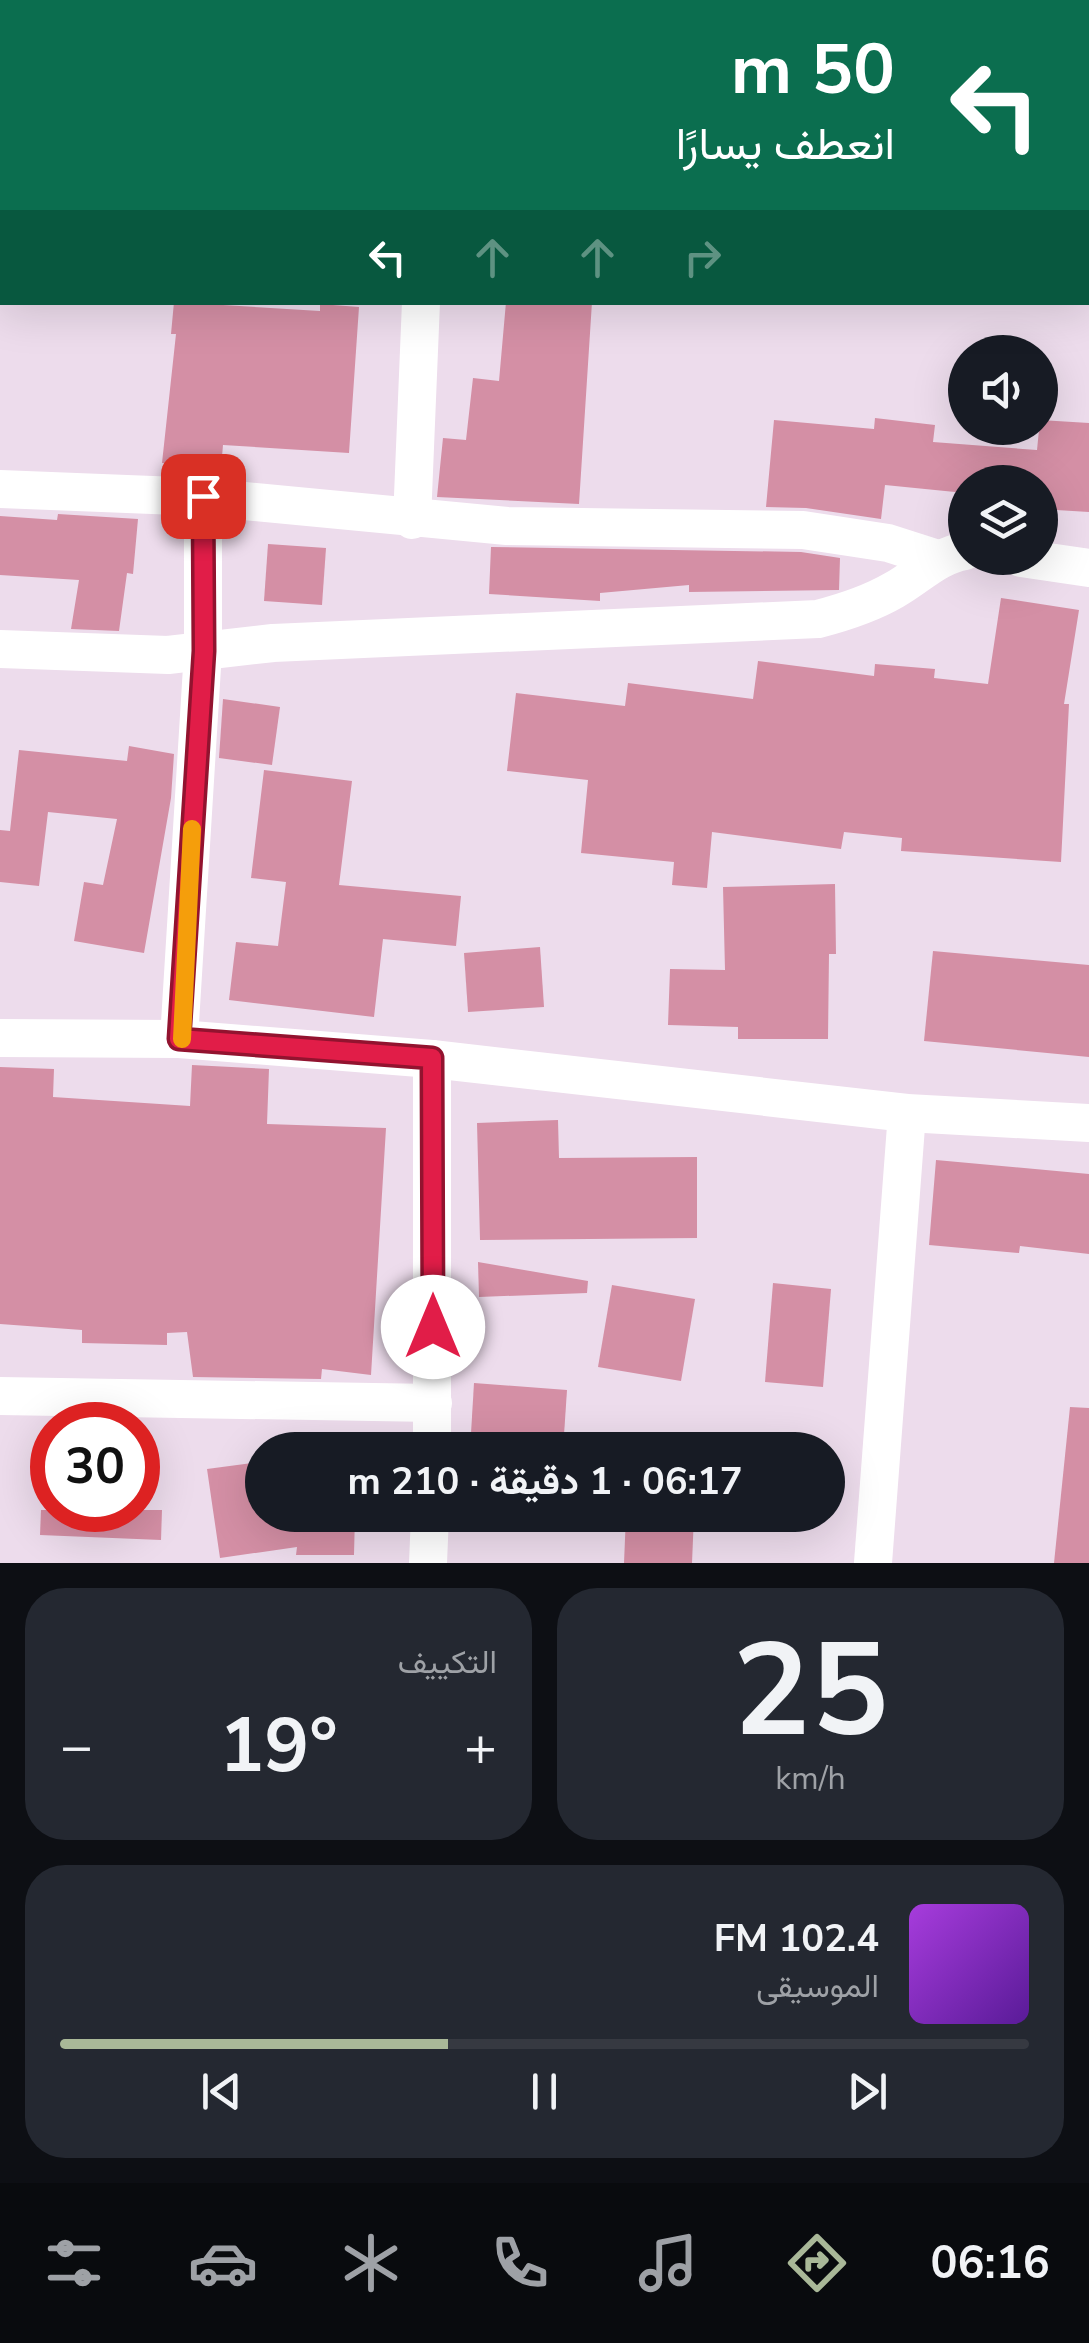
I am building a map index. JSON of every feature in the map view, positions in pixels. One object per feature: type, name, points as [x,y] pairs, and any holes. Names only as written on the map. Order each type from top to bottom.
[{"type":"street","points":[[412,520],[421,305]]},
{"type":"street","points":[[0,488],[203,496],[412,520],[507,526],[803,530],[948,554]]},
{"type":"street","points":[[179,1039],[204,651],[203,496]]},
{"type":"street","points":[[0,649],[138,655],[292,642],[818,620],[858,608],[948,557]]},
{"type":"street","points":[[1058,563],[1089,568]]},
{"type":"street","points":[[0,1038],[179,1039],[432,1058],[907,1113],[1089,1124]]},
{"type":"street","points":[[432,1058],[432,1432]]},
{"type":"street","points":[[873,1563],[907,1113]]},
{"type":"street","points":[[0,1396],[433,1403]]},
{"type":"street","points":[[428,1563],[429,1532]]},
{"type":"building","points":[[174,305],[320,311],[320,305],[359,307],[349,453],[223,445],[221,468],[162,463],[176,334],[171,334]]},
{"type":"building","points":[[506,305],[592,305],[579,504],[437,497],[443,438],[466,440],[473,378],[499,381]]},
{"type":"building","points":[[875,418],[935,425],[933,442],[1037,450],[1038,445],[1058,445],[1058,421],[1089,423],[1089,512],[1058,510],[1058,465],[948,465],[948,491],[885,485],[881,519],[806,508],[766,507],[774,420],[874,429]]},
{"type":"building","points":[[58,514],[138,519],[133,574],[127,573],[119,631],[71,629],[79,580],[0,575],[0,516],[57,520]]},
{"type":"building","points":[[268,544],[326,548],[322,605],[264,601]]},
{"type":"building","points":[[491,547],[801,552],[840,558],[839,590],[689,592],[689,585],[600,593],[600,601],[489,594]]},
{"type":"building","points":[[1001,598],[1079,610],[1064,704],[1069,704],[1061,862],[901,851],[902,838],[844,832],[841,849],[712,832],[707,888],[672,885],[674,862],[581,853],[588,780],[507,771],[516,693],[625,706],[628,683],[753,699],[758,661],[874,676],[875,664],[935,669],[934,678],[988,684]]},
{"type":"building","points":[[223,699],[280,707],[272,765],[219,758]]},
{"type":"building","points":[[129,746],[174,754],[171,798],[144,953],[74,941],[84,882],[103,885],[117,819],[48,812],[39,886],[0,882],[0,830],[10,831],[19,750],[127,761]]},
{"type":"building","points":[[264,770],[352,781],[339,885],[461,896],[456,946],[383,939],[374,1017],[229,1000],[236,942],[278,946],[286,882],[251,878]]},
{"type":"building","points":[[835,884],[836,954],[829,954],[828,1039],[738,1039],[738,1027],[668,1025],[670,969],[725,970],[723,887]]},
{"type":"building","points":[[540,947],[544,1007],[468,1012],[464,953]]},
{"type":"building","points":[[933,951],[1089,965],[1089,1057],[924,1041]]},
{"type":"building","points":[[192,1065],[269,1069],[267,1124],[386,1128],[371,1375],[322,1369],[321,1379],[193,1377],[187,1332],[167,1333],[167,1345],[82,1343],[82,1330],[0,1324],[0,1067],[54,1069],[53,1097],[190,1106]]},
{"type":"building","points":[[558,1120],[559,1158],[697,1157],[697,1238],[480,1240],[477,1123]]},
{"type":"building","points":[[936,1160],[1089,1174],[1089,1254],[1020,1246],[1019,1253],[929,1245]]},
{"type":"building","points":[[478,1262],[588,1281],[587,1293],[479,1297]]},
{"type":"building","points":[[773,1283],[831,1289],[823,1387],[765,1382]]},
{"type":"building","points":[[612,1285],[695,1299],[681,1381],[598,1367]]},
{"type":"building","points":[[474,1383],[567,1390],[564,1432],[471,1432]]},
{"type":"building","points":[[1070,1407],[1089,1408],[1089,1563],[1054,1563]]},
{"type":"building","points":[[245,1464],[245,1532],[355,1532],[354,1555],[296,1555],[297,1547],[220,1558],[207,1469]]},
{"type":"building","points":[[162,1510],[161,1540],[40,1535],[160,1532]]},
{"type":"building","points":[[625,1532],[693,1532],[692,1563],[624,1563]]},
{"type":"slow traffic","points":[[182,1039],[192,829]]},
{"type":"route","points":[[203,496],[204,651],[179,1039],[432,1058],[433,1327]]}]
